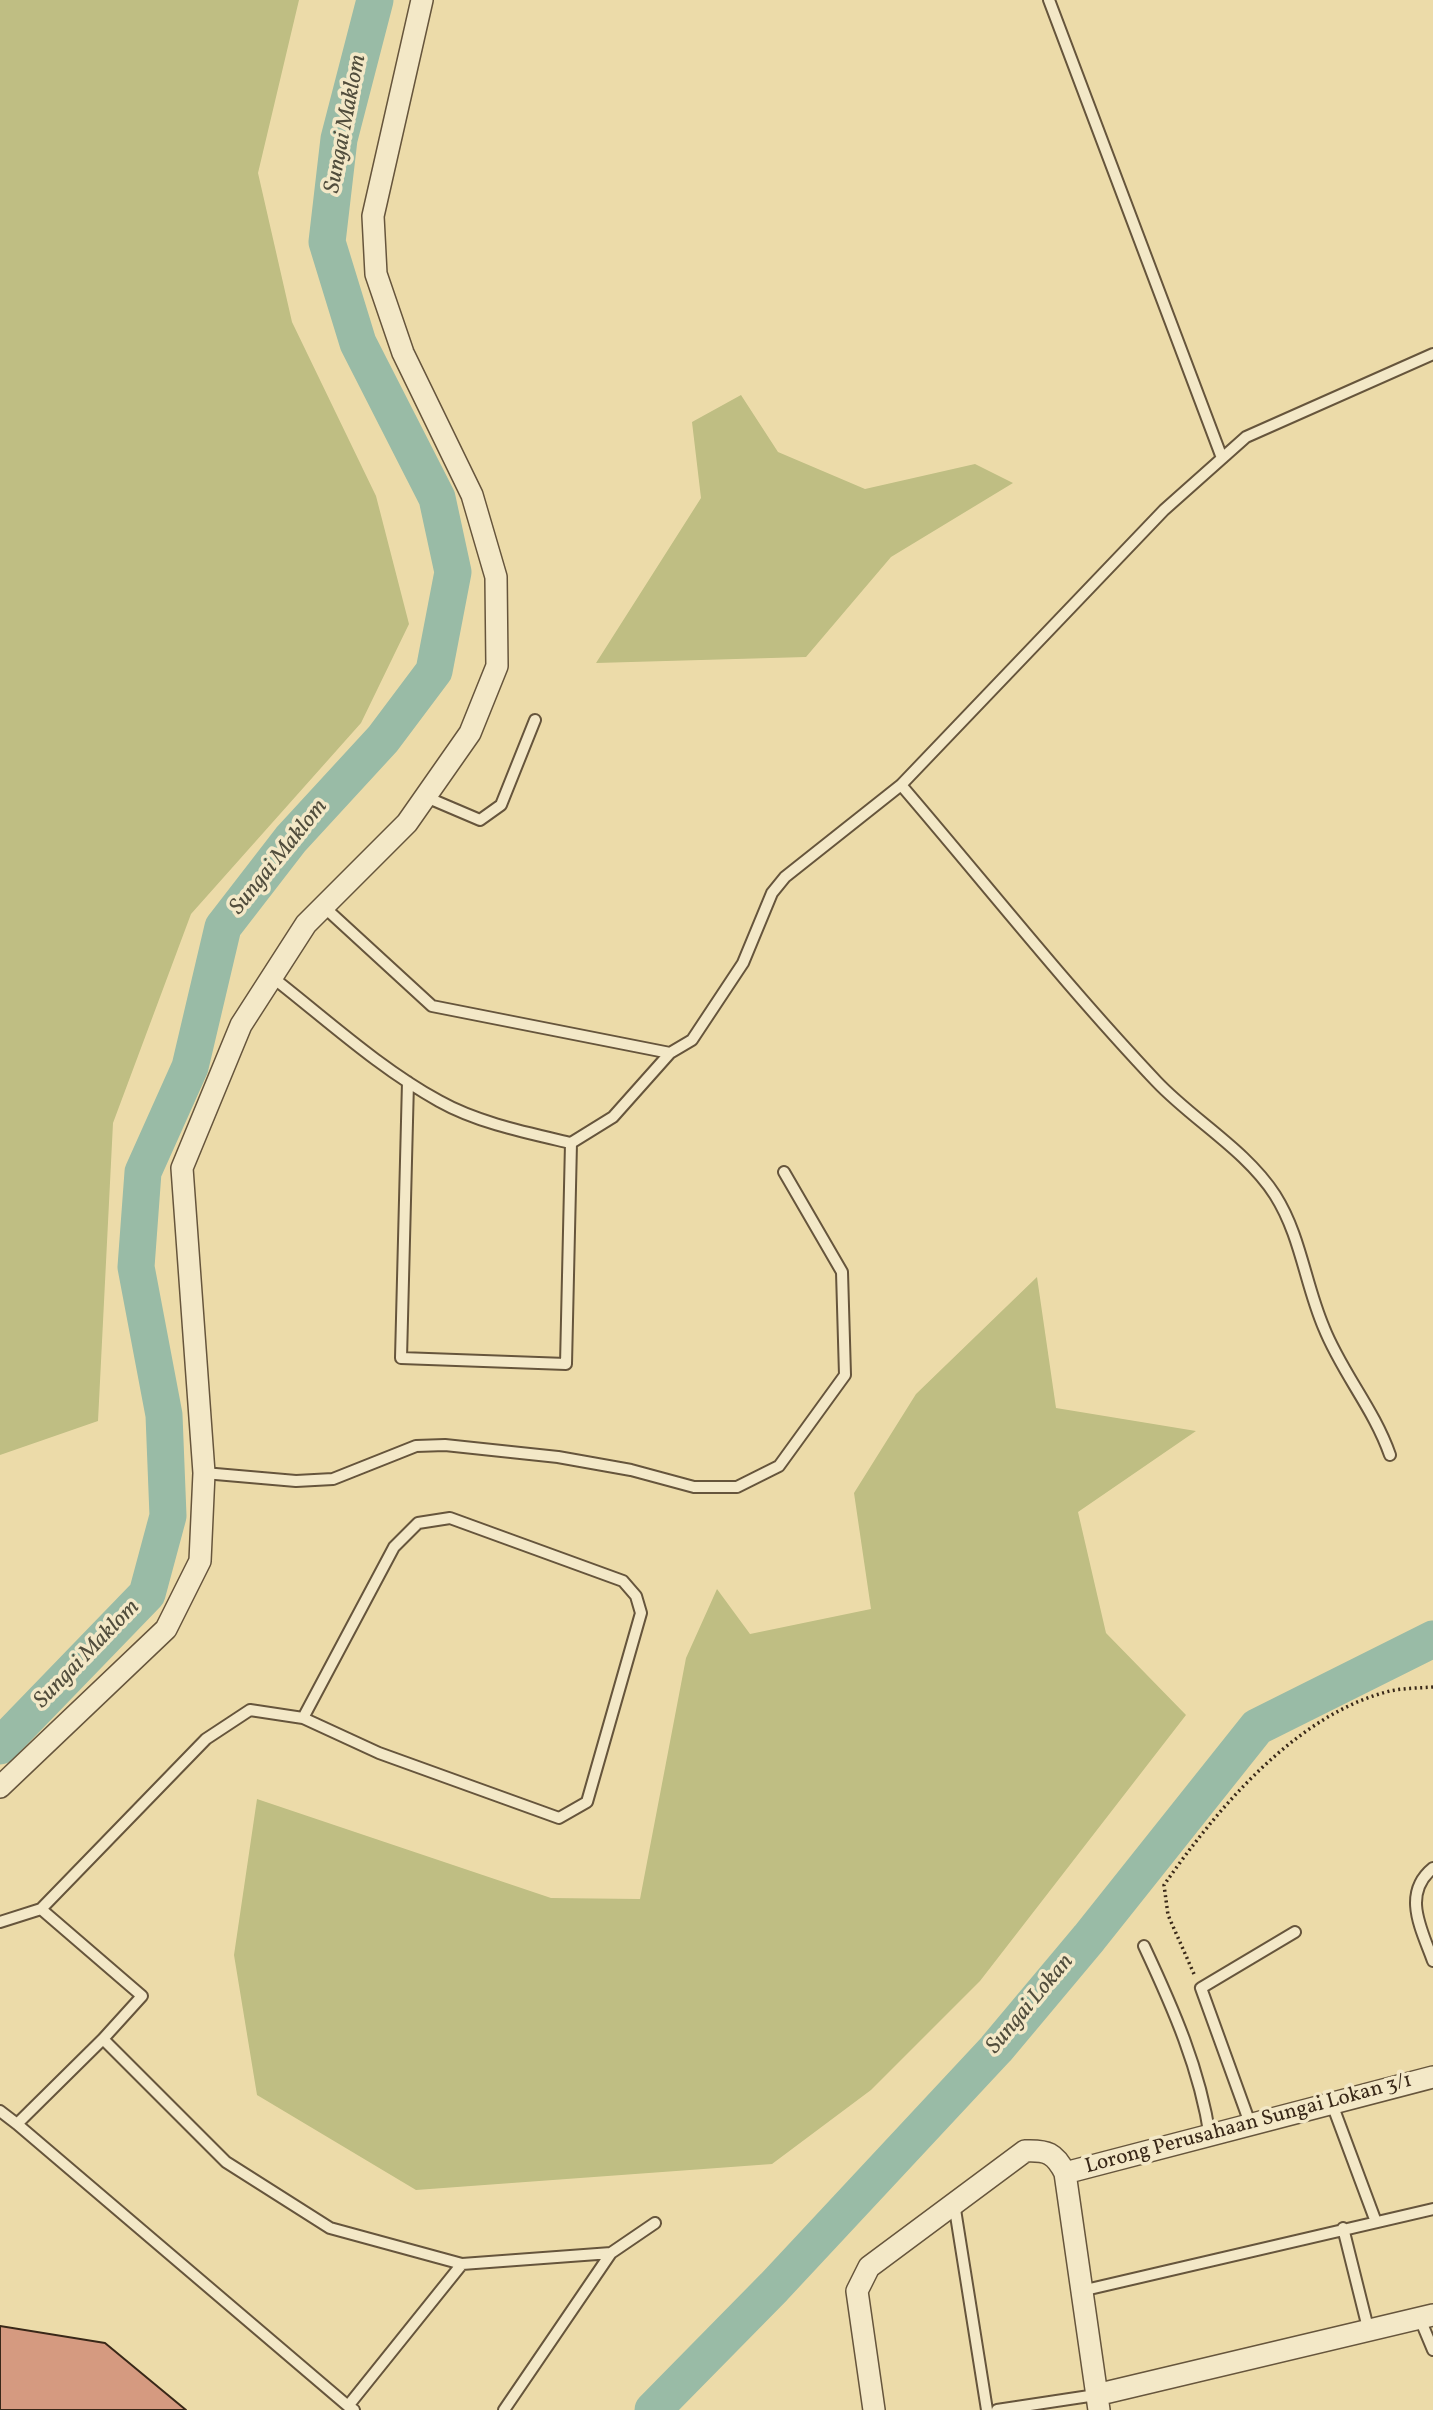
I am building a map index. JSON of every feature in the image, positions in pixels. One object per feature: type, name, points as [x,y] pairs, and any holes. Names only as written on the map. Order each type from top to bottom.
[{"type":"street","points":[[0,1787],[166,1629],[200,1561],[204,1473],[182,1168],[241,1025],[306,925],[407,823],[426,797],[470,733],[497,666],[496,577],[472,495],[403,353],[376,274],[373,216],[422,0]]},
{"type":"street","name":"Lorong Perusahaan Sungai Lokan 3/1","points":[[1065,2173],[1251,2127],[1433,2077]]},
{"type":"street","points":[[874,2410],[857,2291],[869,2267],[1025,2151],[1044,2151],[1057,2157],[1065,2173],[1098,2403],[1427,2317]]},
{"type":"lane","points":[[1049,0],[1222,458]]},
{"type":"lane","points":[[272,977],[408,1082],[442,1103],[523,1132],[571,1143],[613,1117],[670,1053],[692,1040],[743,962],[772,892],[785,877],[901,785],[1164,510],[1246,437],[1433,354]]},
{"type":"lane","points":[[426,797],[480,820],[501,805],[535,720]]},
{"type":"lane","points":[[901,785],[1158,1083],[1246,1163],[1274,1193],[1296,1233],[1306,1278],[1325,1331],[1378,1423],[1390,1455]]},
{"type":"lane","points":[[323,906],[432,1006],[670,1053]]},
{"type":"lane","points":[[408,1082],[401,1358],[566,1364],[571,1143]]},
{"type":"lane","points":[[204,1473],[296,1481],[333,1479],[416,1446],[445,1445],[558,1457],[631,1470],[694,1487],[737,1487],[779,1466],[845,1375],[842,1272],[784,1172]]},
{"type":"lane","points":[[0,1922],[41,1909],[206,1739],[250,1710],[303,1718],[379,1753],[559,1818],[587,1802],[641,1613],[635,1596],[623,1581],[450,1518],[418,1523],[394,1547],[303,1718]]},
{"type":"lane","points":[[1433,1868],[1415,1894],[1416,1913],[1433,1961]]},
{"type":"lane","points":[[17,2124],[103,2039],[142,1996],[41,1909]]},
{"type":"lane","points":[[1251,2127],[1201,1989],[1295,1932]]},
{"type":"lane","points":[[1144,1946],[1180,2024],[1205,2102],[1210,2137]]},
{"type":"lane","points":[[103,2039],[226,2162],[330,2228],[463,2264],[611,2253]]},
{"type":"lane","points":[[1332,2104],[1376,2222]]},
{"type":"lane","points":[[0,2111],[351,2408],[463,2264]]},
{"type":"lane","points":[[954,2203],[987,2410]]},
{"type":"lane","points":[[1081,2291],[1433,2209]]},
{"type":"lane","points":[[504,2410],[611,2253],[655,2223]]},
{"type":"lane","points":[[1343,2228],[1369,2332]]},
{"type":"lane","points":[[1427,2317],[1433,2350]]},
{"type":"lane","points":[[998,2410],[1098,2403]]},
{"type":"path","points":[[1201,1989],[1168,1915],[1164,1885],[1190,1847],[1284,1745],[1318,1721],[1390,1691],[1433,1687]]},
{"type":"shaded area","points":[[0,0],[299,0],[258,173],[292,322],[376,496],[409,624],[361,723],[191,914],[113,1123],[98,1421],[0,1455]]},
{"type":"shaded area","points":[[741,395],[778,452],[865,489],[975,464],[1013,483],[891,557],[806,657],[596,663],[701,498],[692,422]]},
{"type":"shaded area","points":[[1037,1277],[1056,1408],[1196,1431],[1078,1512],[1106,1633],[1186,1715],[980,1981],[871,2090],[772,2164],[416,2190],[257,2095],[234,1955],[257,1799],[551,1898],[640,1899],[686,1658],[717,1589],[750,1634],[871,1609],[854,1493],[916,1394]]},
{"type":"building","points":[[0,2326],[105,2343],[186,2410],[0,2410]]},
{"type":"waterway","name":"Sungai Maklom","points":[[0,1746],[147,1594],[168,1516],[164,1415],[136,1267],[143,1172],[190,1067],[223,927],[291,839],[383,739],[434,671],[453,572],[437,498],[358,343],[327,242],[339,139],[375,0]]},
{"type":"waterway","name":"Sungai Lokan","points":[[653,2410],[774,2287],[996,2049],[1089,1938],[1257,1727],[1433,1639]]}]
